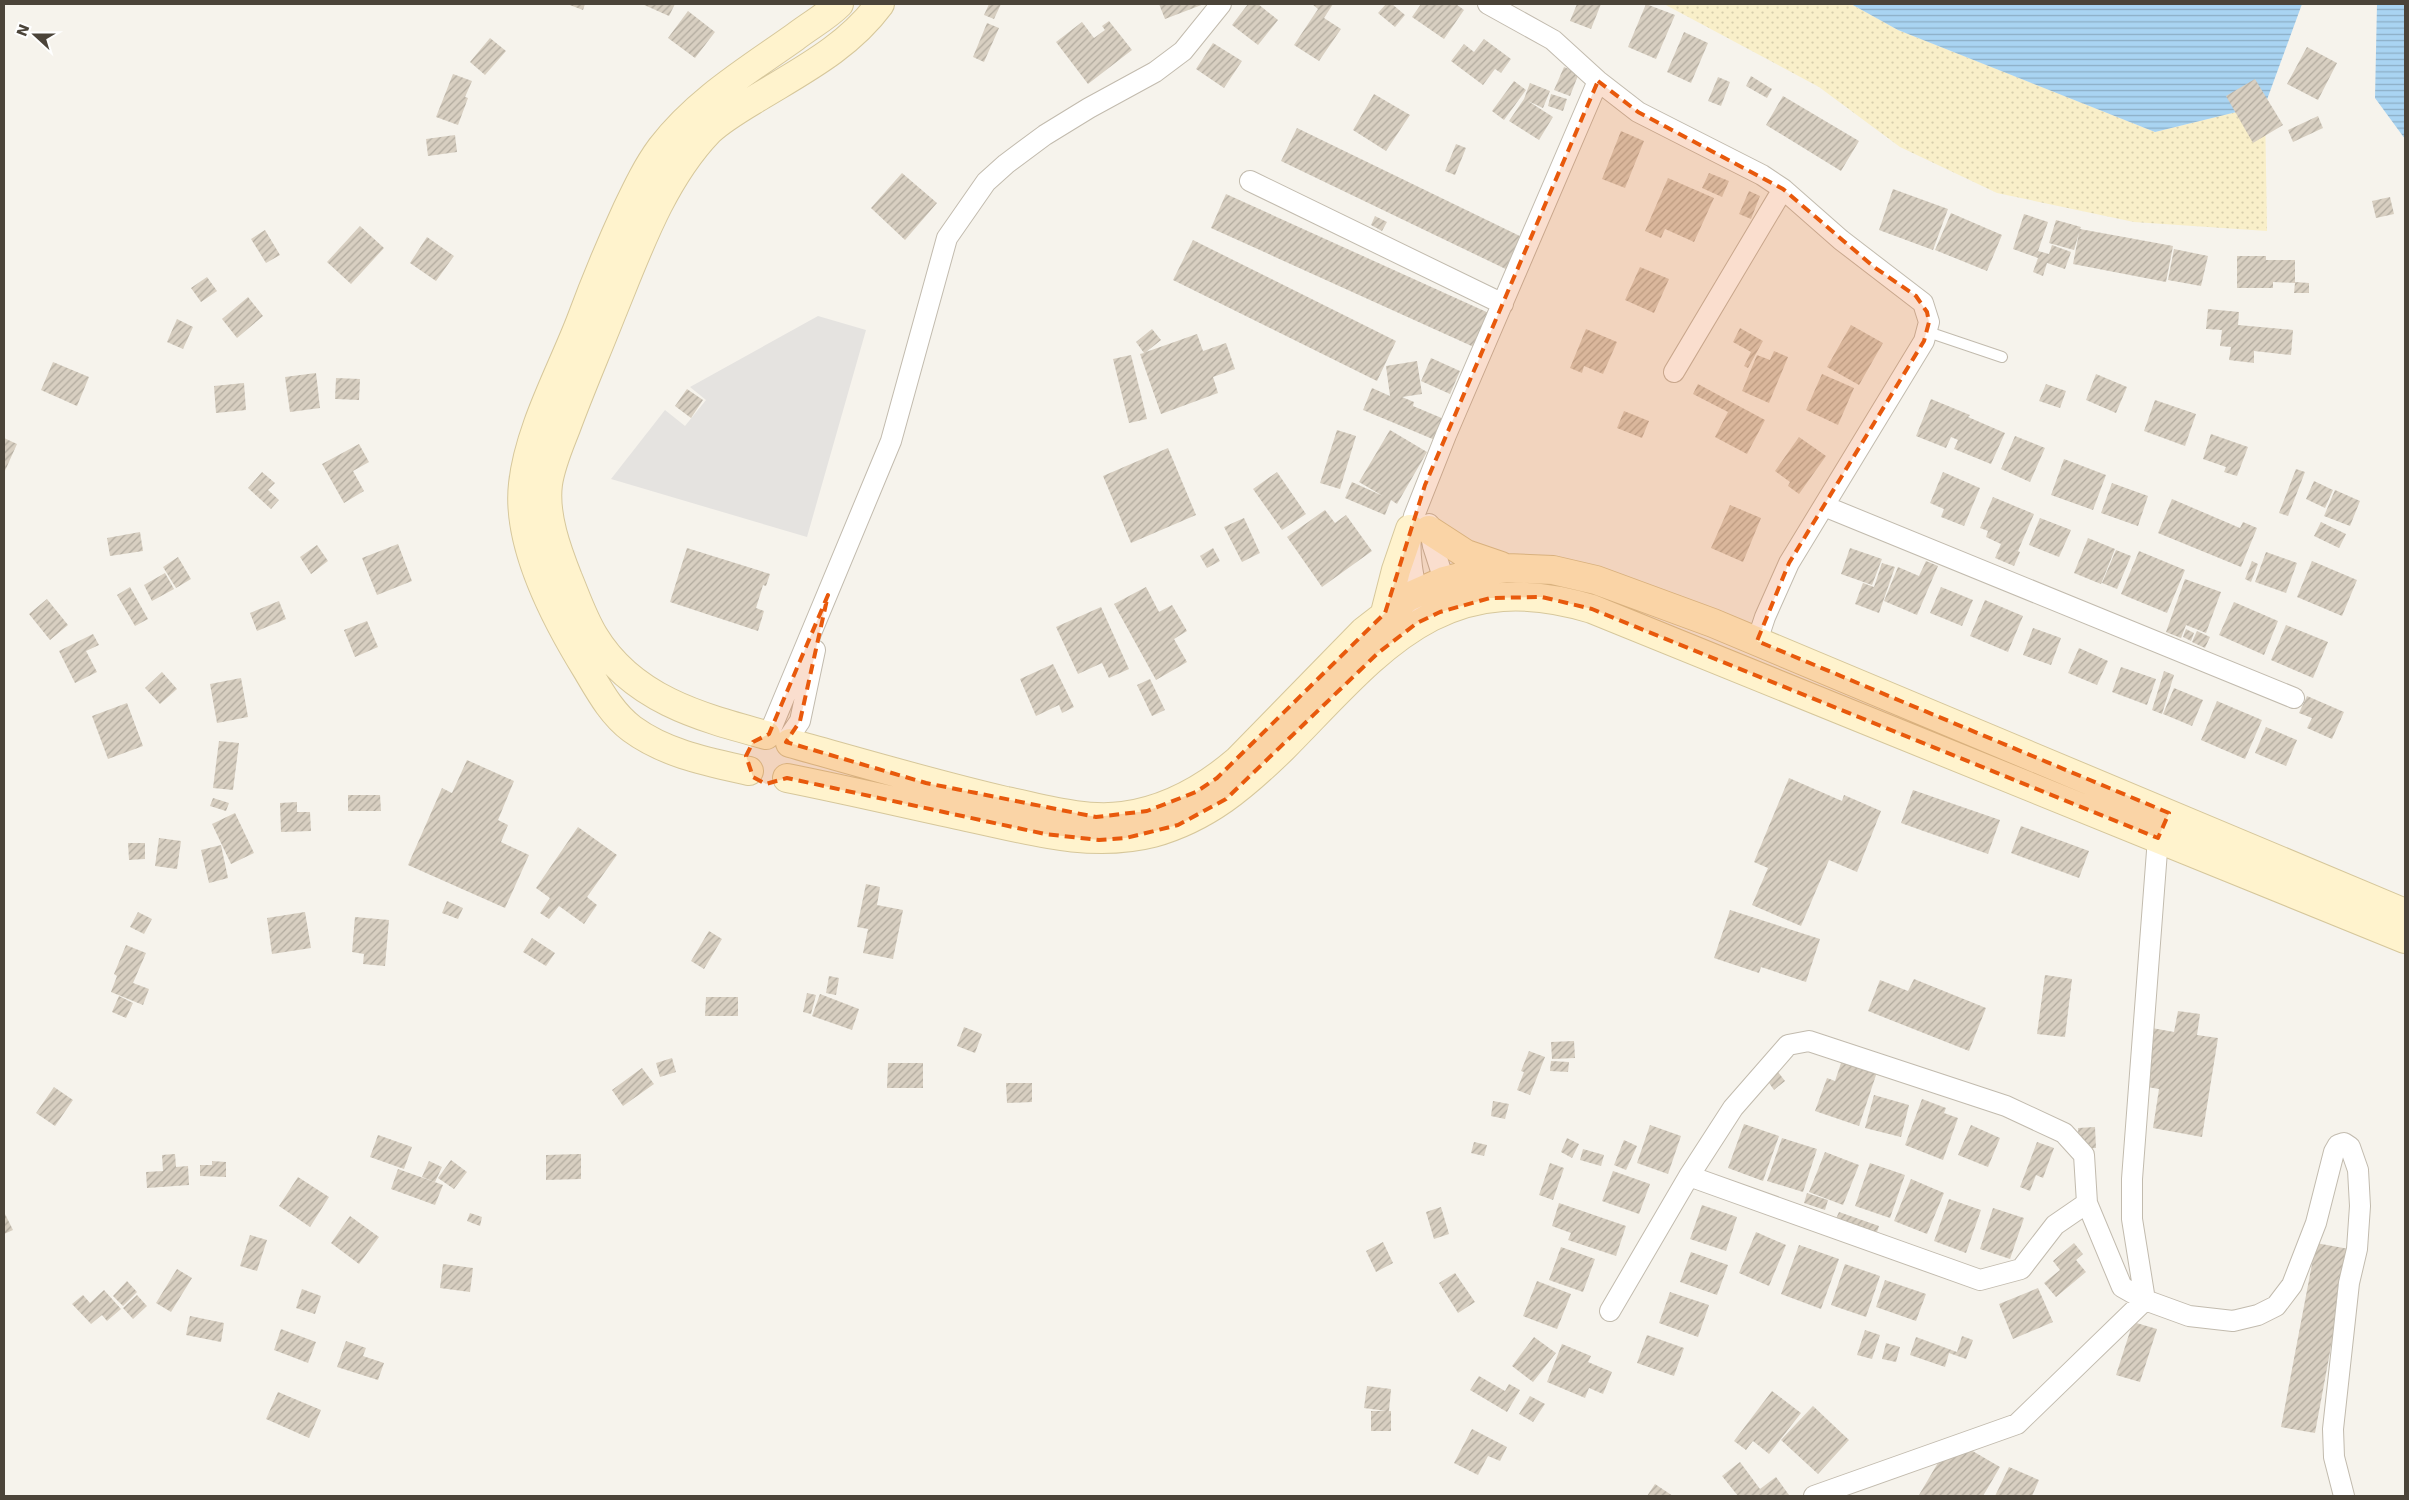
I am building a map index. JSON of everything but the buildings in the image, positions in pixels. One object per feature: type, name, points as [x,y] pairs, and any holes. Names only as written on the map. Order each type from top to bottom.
[{"type":"main road","points":[[749,771],[691,758],[639,733],[614,713],[574,650],[552,609],[525,527],[521,508],[523,484],[527,460],[550,393],[602,264],[643,178],[661,149],[703,102],[839,4]]},
{"type":"main road","points":[[880,4],[866,23],[847,41],[812,65],[738,110],[710,130],[678,170],[634,261],[553,462],[547,486],[551,527],[563,564],[594,637],[617,666],[646,691],[704,717],[926,782],[1070,815],[1104,817],[1147,811],[1196,792],[1224,772],[1364,631],[1385,613],[1417,593],[1444,581],[1483,570],[1507,568],[1553,570],[1596,580],[1757,641],[2405,913]]},
{"type":"main road","points":[[1385,613],[1396,570],[1420,529],[1466,554],[1507,568]]},
{"type":"main road","points":[[787,778],[1071,838],[1108,839],[1152,833],[1178,825],[1203,814],[1248,783],[1378,653],[1397,637],[1424,620],[1453,608],[1490,598],[1542,597],[1592,609],[2405,939]]},
{"type":"main road","points":[[759,737],[778,738],[796,757],[792,772],[787,778],[774,784],[766,784],[753,777],[749,771],[746,756],[748,748],[759,737]]},
{"type":"street","points":[[778,738],[800,721],[809,669],[826,610],[828,595],[891,441],[947,238],[986,182],[1006,164],[1067,121],[1155,72],[1183,51],[1221,4]]},
{"type":"street","points":[[1488,4],[1553,40],[1598,81],[1638,112],[1762,175],[1783,188],[1874,266],[1916,296],[1927,312],[1928,332],[1789,563],[1765,617],[1757,641]]},
{"type":"street","points":[[1424,620],[1410,556],[1420,529],[1425,485],[1598,81]]},
{"type":"street","points":[[1250,182],[1504,304]]},
{"type":"street","points":[[1674,372],[1783,188]]},
{"type":"street","points":[[1824,506],[2294,698]]},
{"type":"street","points":[[1420,529],[1444,581],[1453,608]]},
{"type":"street","points":[[2145,1300],[2132,1219],[2132,1179],[2158,838],[2169,813]]},
{"type":"street","points":[[1610,1312],[1689,1176],[1732,1108],[1788,1045],[1809,1041],[2006,1106],[2064,1132],[2084,1155],[2087,1203],[2122,1287],[2145,1300],[2189,1316],[2233,1321],[2258,1315],[2276,1306],[2292,1285],[2314,1231],[2334,1152],[2338,1145],[2344,1143],[2350,1147],[2358,1170],[2360,1206],[2357,1249],[2349,1283],[2333,1429],[2334,1457],[2344,1496]]},
{"type":"street","points":[[1689,1176],[1980,1280],[2021,1269],[2055,1226],[2087,1203]]},
{"type":"street","points":[[1814,1496],[2017,1424],[2145,1300]]},
{"type":"lane","points":[[1928,332],[2002,357]]},
{"type":"highlighted area","points":[[1598,81],[1638,112],[1783,189],[1874,267],[1916,296],[1927,312],[1929,322],[1924,341],[1789,563],[1757,641],[2169,813],[2158,838],[1592,609],[1542,597],[1490,598],[1440,612],[1417,623],[1378,653],[1226,799],[1178,825],[1126,838],[1099,840],[1045,834],[787,778],[766,784],[753,777],[746,756],[753,742],[769,734],[828,595],[800,721],[786,742],[926,783],[1096,817],[1147,811],[1196,792],[1217,778],[1385,613],[1425,485]]},
{"type":"sand","points":[[1664,4],[1851,4],[1898,30],[2155,132],[2265,105],[2267,231],[2134,222],[1997,193],[1900,147],[1819,87]]},
{"type":"shaded area","points":[[818,316],[866,330],[807,537],[611,479],[665,410],[685,426],[706,400],[690,387]]},
{"type":"water","points":[[1851,4],[2302,4],[2265,105],[2155,132],[1898,30]]},
{"type":"water","points":[[2377,4],[2405,4],[2405,139],[2375,98]]}]
